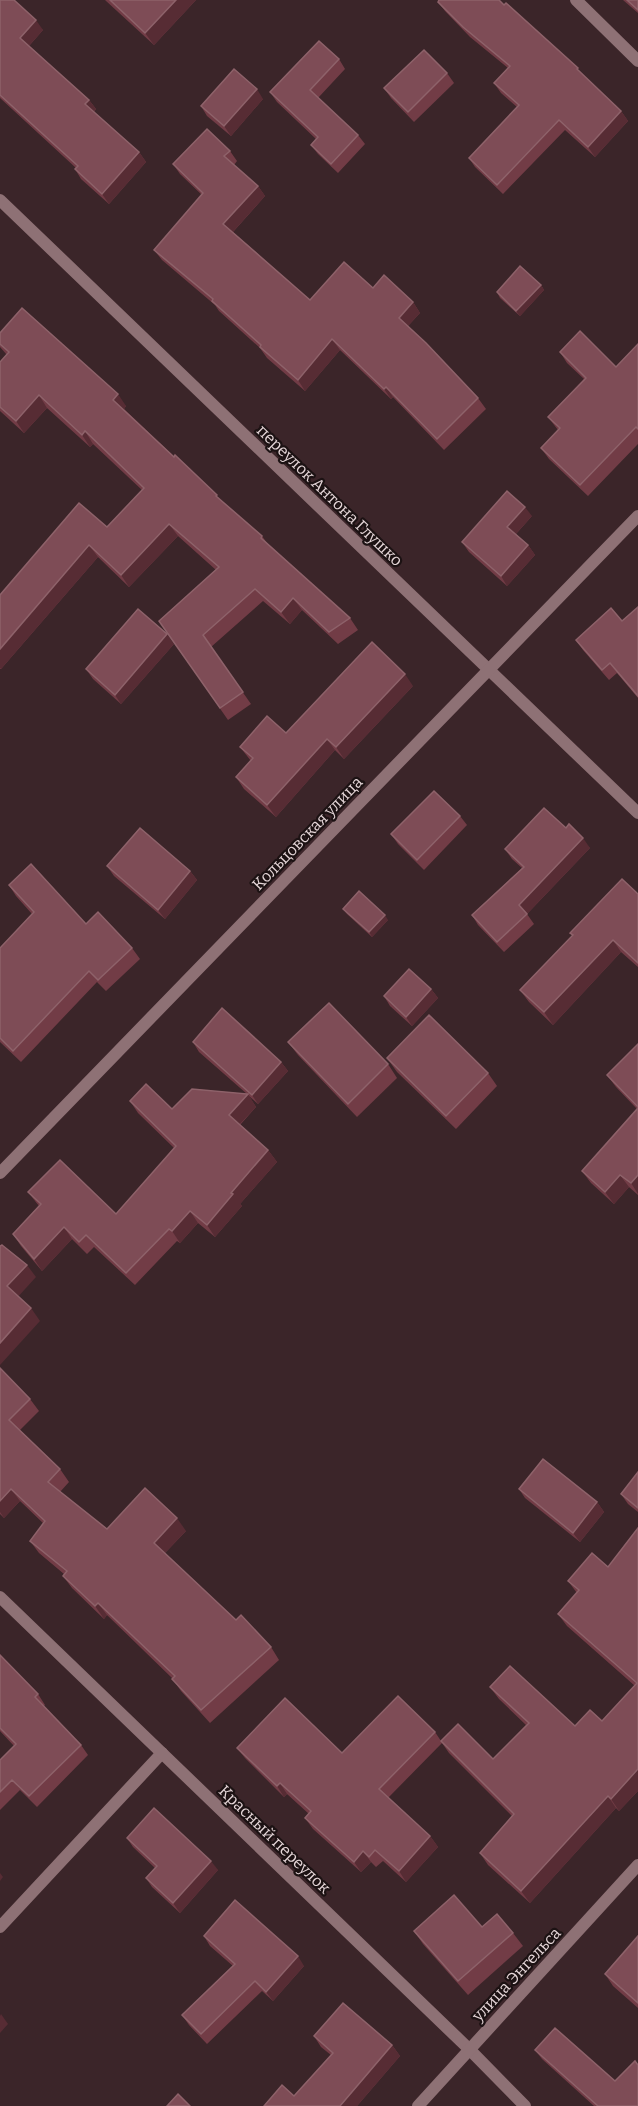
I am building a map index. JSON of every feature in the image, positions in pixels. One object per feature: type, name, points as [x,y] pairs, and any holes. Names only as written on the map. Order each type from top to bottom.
[{"type":"street","points":[[576,0],[638,61]]},
{"type":"street","name":"переулок Антона Глушко","points":[[0,200],[638,813]]},
{"type":"street","name":"Кольцовская улица","points":[[0,1173],[638,516]]},
{"type":"street","name":"Красный переулок","points":[[0,1597],[469,2049],[525,2106]]},
{"type":"street","points":[[0,1927],[162,1753]]},
{"type":"street","name":"улица Энгельса","points":[[418,2106],[638,1865]]},
{"type":"building","points":[[0,0],[14,0],[36,20],[20,38],[89,100],[85,104],[139,152],[102,194],[75,169],[78,166],[0,95]]},
{"type":"building","points":[[110,0],[176,0],[145,33]]},
{"type":"building","points":[[439,0],[499,0],[504,5],[506,3],[578,68],[621,111],[588,147],[559,120],[497,185],[469,158],[519,105],[494,83],[510,66],[463,27],[438,2]]},
{"type":"building","points":[[627,0],[638,0],[638,10]]},
{"type":"building","points":[[319,41],[339,59],[310,90],[358,135],[331,164],[311,145],[318,137],[270,92]]},
{"type":"building","points":[[424,50],[447,73],[408,112],[384,88]]},
{"type":"building","points":[[234,69],[257,89],[224,126],[201,106]]},
{"type":"building","points":[[207,129],[230,151],[224,156],[258,186],[223,224],[310,300],[344,262],[373,288],[384,275],[413,302],[399,318],[478,398],[437,439],[386,387],[384,389],[332,339],[298,380],[260,347],[261,345],[212,301],[213,299],[154,250],[203,193],[173,164]]},
{"type":"building","points":[[520,266],[541,285],[516,311],[497,292]]},
{"type":"building","points":[[22,308],[118,394],[113,400],[350,618],[329,632],[293,598],[281,612],[255,589],[203,635],[243,692],[220,708],[159,621],[219,567],[169,524],[121,575],[89,545],[0,649],[0,595],[79,503],[107,527],[144,488],[85,431],[82,435],[39,395],[16,421],[0,407],[0,362],[9,352],[0,344],[0,333]]},
{"type":"building","points":[[580,331],[616,367],[638,344],[638,429],[636,427],[580,485],[541,448],[560,428],[548,417],[586,378],[560,352]]},
{"type":"building","points":[[507,491],[525,507],[507,527],[528,545],[501,576],[462,542]]},
{"type":"building","points":[[638,607],[638,696],[610,663],[602,670],[576,640],[611,608],[622,621]]},
{"type":"building","points":[[138,609],[167,634],[115,695],[86,669]]},
{"type":"building","points":[[372,642],[405,674],[336,747],[327,739],[267,805],[236,777],[253,758],[240,747],[267,716],[286,733]]},
{"type":"building","points":[[434,791],[460,816],[417,860],[391,834]]},
{"type":"building","points":[[544,808],[566,828],[569,824],[583,838],[519,905],[527,914],[497,942],[472,915],[524,867],[505,849]]},
{"type":"building","points":[[140,828],[190,871],[158,910],[107,866]]},
{"type":"building","points":[[31,864],[86,924],[98,912],[132,948],[98,980],[89,971],[13,1051],[0,1038],[0,948],[34,912],[9,885]]},
{"type":"building","points":[[622,879],[638,894],[638,963],[613,940],[544,1012],[520,990],[573,935],[570,933]]},
{"type":"building","points":[[359,891],[385,915],[369,932],[343,909]]},
{"type":"building","points":[[409,969],[431,989],[406,1017],[384,996]]},
{"type":"building","points":[[329,1003],[388,1064],[348,1104],[288,1042]]},
{"type":"building","points":[[222,1008],[281,1062],[252,1095],[193,1042]]},
{"type":"building","points":[[429,1015],[488,1073],[446,1116],[387,1058]]},
{"type":"building","points":[[638,1044],[638,1107],[607,1075]]},
{"type":"building","points":[[146,1084],[172,1109],[192,1089],[248,1094],[229,1115],[268,1150],[207,1225],[190,1211],[172,1231],[169,1229],[126,1273],[86,1235],[79,1242],[64,1227],[34,1259],[13,1234],[41,1204],[28,1192],[60,1160],[116,1214],[176,1146],[130,1101]]},
{"type":"building","points":[[638,1108],[638,1175],[631,1183],[620,1175],[605,1192],[582,1171]]},
{"type":"building","points":[[2,1245],[27,1265],[7,1286],[31,1308],[0,1343],[0,1246]]},
{"type":"building","points":[[0,1368],[30,1399],[9,1420],[60,1469],[48,1482],[107,1529],[145,1488],[177,1518],[154,1543],[236,1620],[241,1615],[271,1647],[201,1710],[172,1679],[175,1676],[98,1603],[95,1606],[63,1576],[67,1571],[30,1541],[45,1521],[11,1489],[0,1501]]},
{"type":"building","points":[[543,1459],[597,1502],[573,1533],[519,1489]]},
{"type":"building","points":[[638,1472],[638,1508],[621,1494]]},
{"type":"building","points":[[638,1528],[638,1769],[611,1799],[608,1796],[521,1891],[480,1853],[514,1814],[441,1741],[458,1724],[493,1759],[529,1723],[490,1687],[510,1666],[575,1726],[590,1710],[602,1721],[637,1683],[558,1614],[579,1590],[568,1581],[592,1553],[608,1567]]},
{"type":"building","points":[[0,1655],[38,1694],[35,1697],[81,1745],[29,1796],[12,1780],[0,1792],[0,1760],[16,1744],[0,1728]]},
{"type":"building","points":[[398,1696],[435,1732],[379,1789],[430,1836],[399,1871],[375,1850],[369,1857],[363,1851],[354,1862],[305,1818],[311,1811],[280,1783],[277,1786],[237,1748],[285,1698],[342,1753]]},
{"type":"building","points":[[154,1808],[211,1861],[173,1903],[146,1878],[157,1866],[127,1838]]},
{"type":"building","points":[[454,1895],[482,1927],[497,1914],[513,1933],[458,1981],[414,1931]]},
{"type":"building","points":[[235,1900],[298,1956],[266,1992],[255,1981],[201,2034],[182,2015],[235,1964],[204,1936]]},
{"type":"building","points":[[638,1936],[638,2003],[605,1974]]},
{"type":"building","points":[[343,2003],[392,2045],[340,2106],[264,2106],[282,2085],[294,2096],[333,2053],[314,2036]]},
{"type":"building","points":[[555,2028],[615,2081],[635,2061],[638,2065],[638,2106],[598,2106],[535,2050]]},
{"type":"building","points":[[178,2094],[190,2106],[167,2106]]}]
